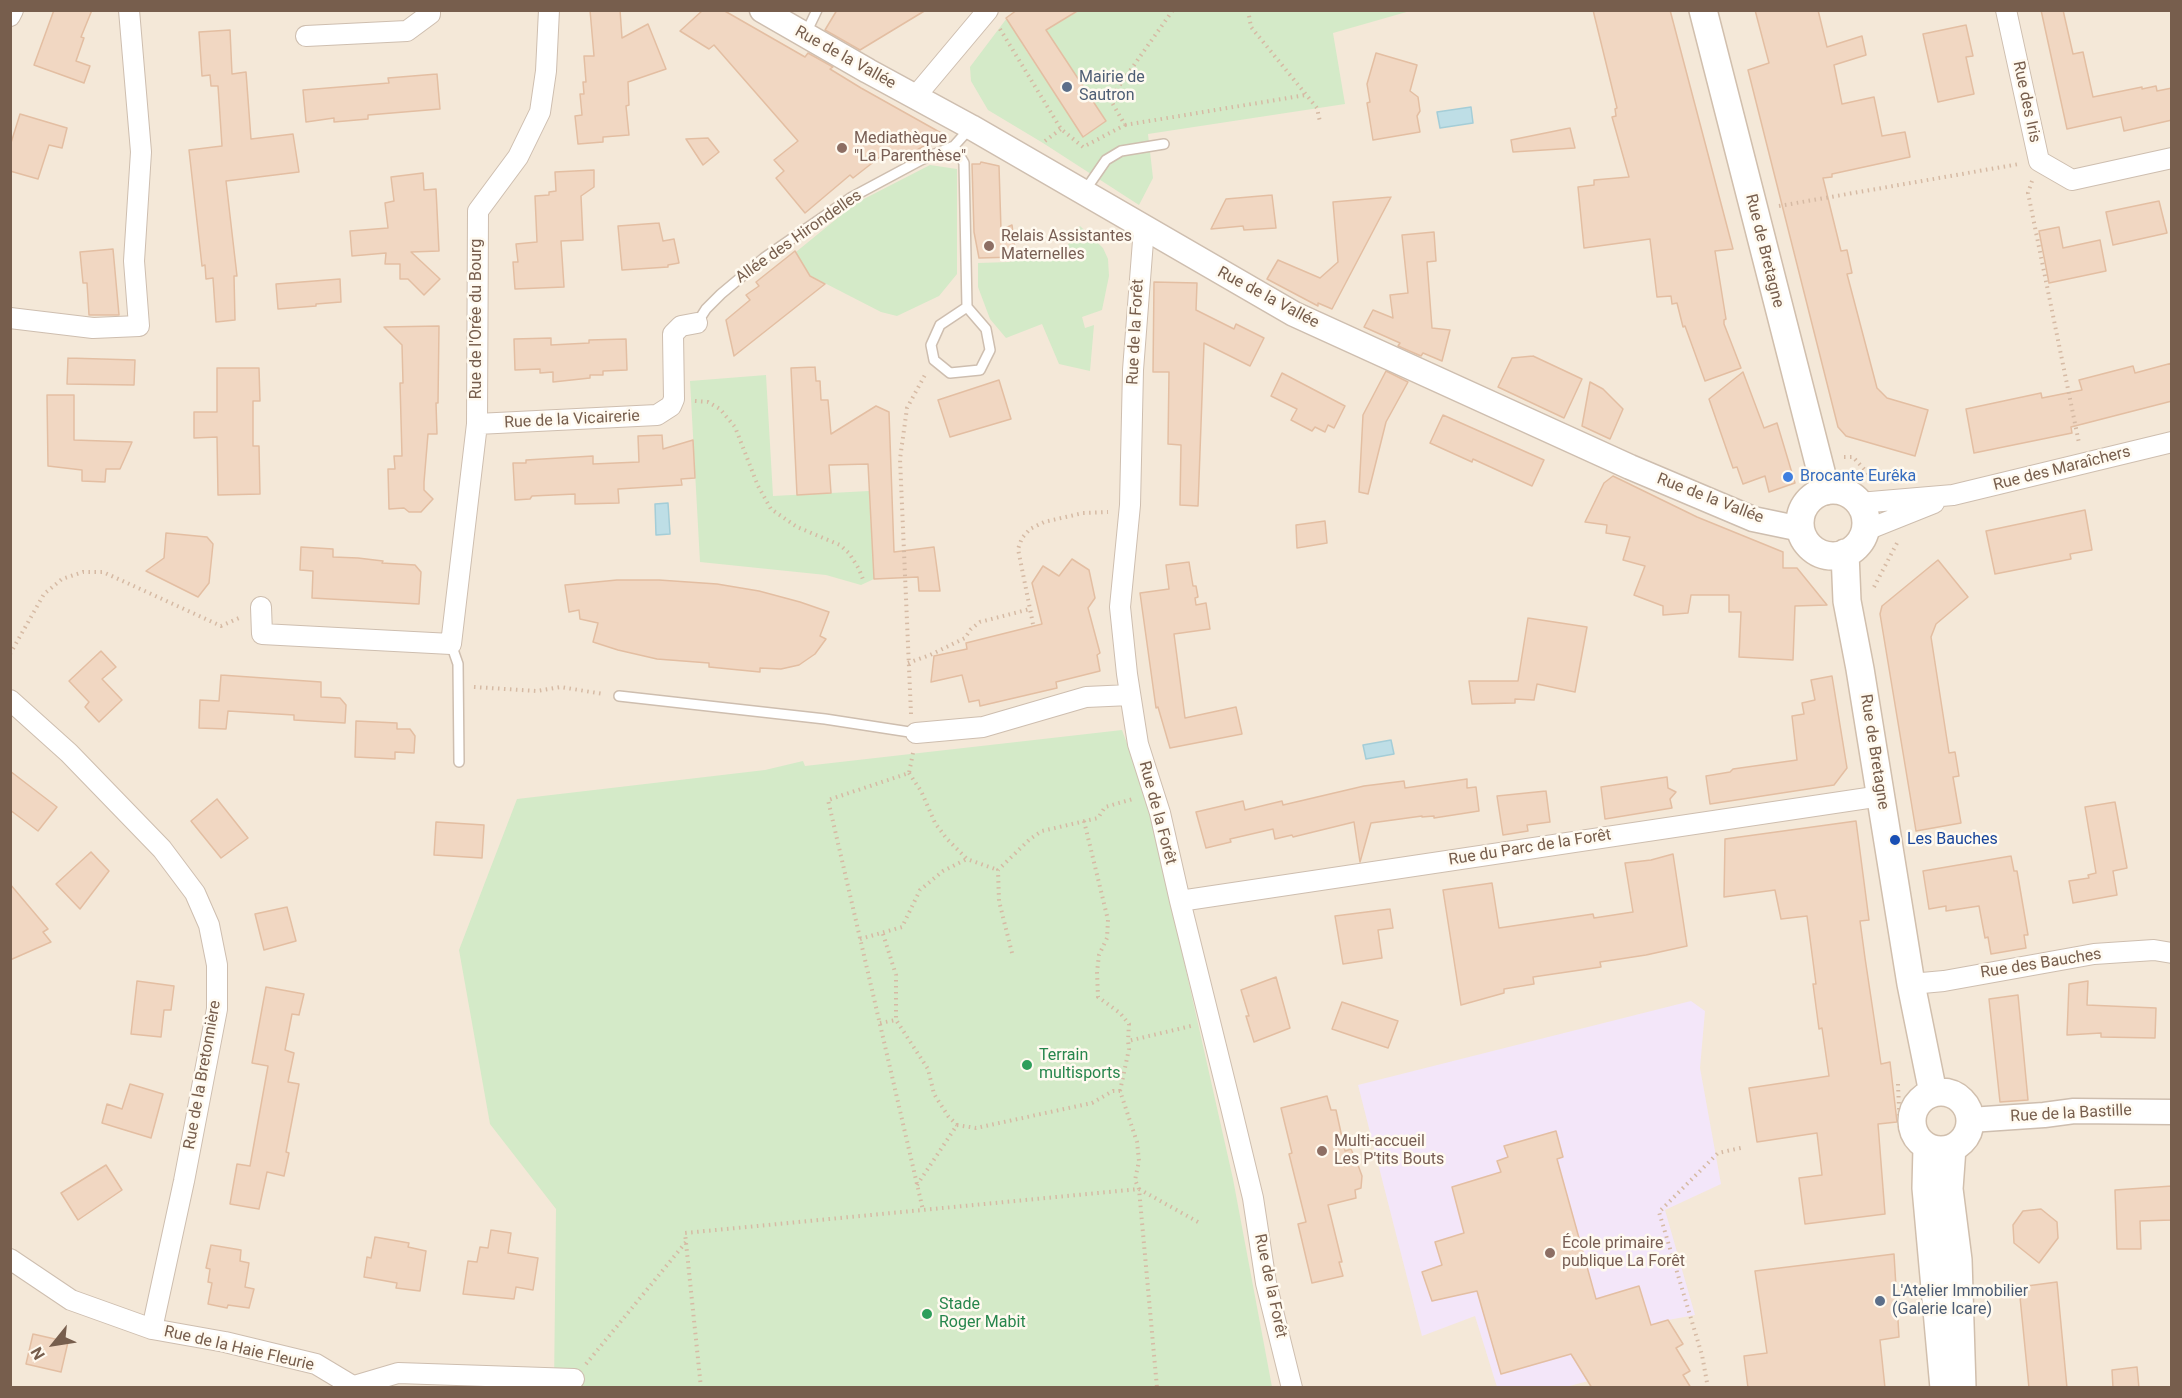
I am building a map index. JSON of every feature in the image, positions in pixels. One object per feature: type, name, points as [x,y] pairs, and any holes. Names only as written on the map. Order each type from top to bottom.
[{"type":"main road","name":"Rue de Bretagne","points":[[1703,10],[1826,491]]},
{"type":"main road","points":[[1838,490],[1847,493],[1859,503],[1864,512],[1864,531],[1854,548],[1845,553],[1826,555],[1809,546],[1800,529],[1800,518],[1810,498],[1826,491],[1838,490]]},
{"type":"main road","name":"Rue de Bretagne","points":[[1845,553],[1847,601],[1911,984],[1933,1093]]},
{"type":"main road","points":[[1944,1388],[1926,1188],[1939,1148],[1965,1137],[1970,1120],[1968,1110],[1955,1095],[1945,1092],[1933,1093],[1918,1103],[1911,1119],[1916,1136],[1939,1148],[1949,1189],[1958,1260],[1962,1388]]},
{"type":"street","points":[[10,16],[13,10]]},
{"type":"street","points":[[10,318],[93,328],[139,326],[134,261],[141,152],[129,10]]},
{"type":"street","points":[[306,36],[407,31],[430,14],[430,10]]},
{"type":"street","name":"Rue de l'Orée du Bourg","points":[[451,644],[477,424],[478,211],[518,157],[540,112],[546,70],[549,10]]},
{"type":"street","name":"Rue de la Vallée","points":[[762,10],[805,36],[971,126],[1294,314],[1630,467],[1753,519],[1800,529]]},
{"type":"street","name":"Rue des Iris","points":[[2006,10],[2039,161],[2072,180],[2172,158]]},
{"type":"street","points":[[915,97],[989,14]]},
{"type":"street","name":"Rue de la Forêt","points":[[1144,228],[1133,370],[1130,510],[1120,607],[1130,695],[1138,744],[1155,793],[1250,1186],[1266,1283],[1292,1388]]},
{"type":"street","name":"Rue de la Vicairerie","points":[[477,424],[657,415],[671,406],[674,399],[674,334],[676,329],[697,323]]},
{"type":"street","name":"Rue des Maraîchers","points":[[1859,503],[1953,495],[2172,442]]},
{"type":"street","name":"Rue des Maraîchers","points":[[1864,531],[1953,495]]},
{"type":"street","points":[[261,607],[262,634],[451,644]]},
{"type":"street","points":[[916,733],[983,727],[1086,697],[1130,695]]},
{"type":"street","name":"Rue de la Bretonnière","points":[[10,700],[69,753],[162,849],[195,893],[209,925],[217,965],[217,1009],[184,1182],[152,1329]]},
{"type":"street","name":"Rue du Parc de la Forêt","points":[[1180,901],[1881,796]]},
{"type":"street","name":"Rue des Bauches","points":[[1911,984],[1944,981],[2094,954],[2154,950],[2172,952]]},
{"type":"street","name":"Rue de la Bastille","points":[[1970,1120],[2073,1111],[2172,1112]]},
{"type":"street","points":[[10,1260],[71,1300],[152,1329]]},
{"type":"street","name":"Rue de la Haie Fleurie","points":[[152,1329],[225,1342],[316,1365],[355,1387]]},
{"type":"street","points":[[355,1387],[398,1373],[574,1379]]},
{"type":"lane","points":[[805,36],[817,10]]},
{"type":"lane","name":"Allée des Hirondelles","points":[[697,323],[706,309],[747,272],[834,209],[921,160],[954,146],[971,126]]},
{"type":"lane","points":[[1084,192],[1106,160],[1121,151],[1164,144]]},
{"type":"lane","points":[[954,146],[964,163],[967,307],[986,329],[990,350],[980,370],[950,374],[934,360],[931,345],[940,325],[967,307]]},
{"type":"lane","name":"Rue de l'Orée du Bourg","points":[[451,644],[458,664],[459,762]]},
{"type":"lane","points":[[619,696],[825,719],[916,733]]},
{"type":"path","points":[[1125,124],[1110,99],[1173,10]]},
{"type":"path","points":[[1248,10],[1251,27],[1317,108],[1320,122]]},
{"type":"path","points":[[989,14],[1061,129],[1083,147],[1125,124],[1306,95]]},
{"type":"path","points":[[1754,211],[2039,161],[2028,194],[2084,464]]},
{"type":"path","points":[[934,360],[907,408],[900,459],[910,707],[916,733],[909,773],[921,791],[935,823],[967,859],[998,870]]},
{"type":"path","points":[[691,400],[708,402],[720,409],[732,421],[758,486],[771,509],[798,527],[840,545],[854,561],[864,582]]},
{"type":"path","points":[[1033,624],[1018,549],[1022,538],[1030,529],[1044,522],[1083,513],[1130,510]]},
{"type":"path","points":[[10,654],[44,594],[62,579],[83,572],[103,572],[221,626],[261,607]]},
{"type":"path","points":[[908,663],[965,638],[980,622],[1030,609]]},
{"type":"path","points":[[458,685],[537,691],[561,687],[619,696]]},
{"type":"path","points":[[909,773],[828,800],[923,1210]]},
{"type":"path","points":[[1012,953],[999,901],[998,870],[1030,839],[1042,831],[1098,818],[1105,807],[1155,793]]},
{"type":"path","points":[[1084,821],[1108,920],[1107,938],[1099,955],[1096,972],[1098,997],[1120,1013],[1129,1024],[1129,1049],[1120,1092],[1137,1142],[1138,1161],[1135,1180],[1139,1189],[1157,1388]]},
{"type":"path","points":[[860,939],[902,927],[920,890],[943,871],[967,859]]},
{"type":"path","points":[[883,934],[896,975],[896,1020],[928,1069],[934,1094],[948,1116],[957,1125],[976,1128],[1092,1103],[1113,1090],[1120,1092]]},
{"type":"path","points":[[880,1023],[896,1020]]},
{"type":"path","points":[[1128,1041],[1210,1021]]},
{"type":"path","points":[[1898,1084],[1900,1130]]},
{"type":"path","points":[[917,1185],[957,1125]]},
{"type":"path","points":[[1708,1388],[1702,1355],[1659,1212],[1718,1153],[1745,1147]]},
{"type":"path","points":[[701,1388],[685,1233],[1139,1189],[1198,1222]]},
{"type":"path","points":[[574,1379],[686,1241]]},
{"type":"shaded area","points":[[10,11],[2171,11],[2171,1387],[11,1387]]},
{"type":"shaded area","points":[[1691,1001],[1705,1011],[1700,1068],[1721,1184],[1665,1210],[1695,1315],[1668,1320],[1588,1381],[1566,1387],[1497,1387],[1475,1316],[1422,1336],[1358,1085]]},
{"type":"green space","points":[[1079,11],[1410,11],[1333,33],[1345,104],[1148,134],[1153,178],[1139,205],[988,110],[971,81],[970,67],[1007,18],[1084,137],[1106,121],[1046,30]]},
{"type":"green space","points":[[930,165],[957,169],[957,274],[939,296],[897,316],[881,312],[809,275],[796,252],[856,203]]},
{"type":"green space","points":[[1080,226],[1103,248],[1108,259],[1109,276],[1102,310],[1082,317],[1085,328],[1094,325],[1090,371],[1059,364],[1042,324],[1006,338],[990,319],[978,287],[978,263],[1009,262],[1054,255],[1059,259]]},
{"type":"green space","points":[[766,375],[773,496],[869,491],[874,579],[861,585],[826,575],[700,562],[690,381]]},
{"type":"green space","points":[[1122,730],[1147,797],[1233,1179],[1272,1387],[554,1387],[556,1209],[490,1124],[459,950],[517,799],[765,770],[803,761],[805,766]]},
{"type":"water","points":[[1471,107],[1473,123],[1440,128],[1437,112]]},
{"type":"water","points":[[668,503],[670,534],[656,535],[655,504]]},
{"type":"water","points":[[1391,740],[1394,754],[1366,759],[1363,745]]},
{"type":"building","points":[[54,10],[92,10],[81,37],[84,38],[76,61],[90,66],[84,83],[34,65]]},
{"type":"building","points":[[590,10],[620,10],[622,38],[648,24],[666,69],[628,82],[629,105],[626,106],[629,135],[603,137],[603,142],[578,144],[575,116],[582,115],[580,94],[584,94],[583,82],[586,82],[584,56],[594,56]]},
{"type":"building","points":[[703,10],[723,10],[805,57],[808,53],[833,67],[830,69],[861,88],[943,134],[901,160],[885,153],[853,178],[850,175],[805,213],[776,178],[784,171],[774,160],[798,141],[714,45],[709,49],[680,31]]},
{"type":"building","points":[[837,10],[926,10],[860,50],[825,30]]},
{"type":"building","name":"Mairie de Sautron","points":[[1017,10],[1079,10],[1046,30],[1106,121],[1083,137],[1006,18]]},
{"type":"building","points":[[1593,10],[1670,10],[1733,249],[1715,251],[1726,319],[1724,324],[1741,368],[1705,381],[1685,326],[1683,327],[1677,303],[1672,304],[1671,296],[1657,297],[1650,239],[1584,248],[1578,187],[1594,185],[1594,180],[1629,177],[1612,117],[1616,116],[1615,109],[1617,108]]},
{"type":"building","points":[[1755,10],[1818,10],[1827,47],[1862,36],[1866,55],[1834,65],[1842,104],[1874,97],[1882,136],[1905,132],[1910,157],[1823,178],[1841,251],[1847,250],[1852,273],[1847,274],[1877,388],[1887,398],[1928,410],[1915,456],[1846,436],[1838,427],[1748,70],[1769,63]]},
{"type":"building","points":[[2041,10],[2063,10],[2073,54],[2083,52],[2093,97],[2142,87],[2142,89],[2156,86],[2157,91],[2172,88],[2172,120],[2124,131],[2121,117],[2067,129]]},
{"type":"building","points":[[1966,25],[1973,56],[1966,57],[1974,94],[1938,102],[1923,34]]},
{"type":"building","points":[[230,30],[232,74],[246,72],[251,139],[293,134],[299,172],[226,181],[237,276],[234,276],[235,320],[216,322],[213,278],[206,279],[205,265],[202,266],[189,150],[222,146],[218,86],[211,86],[210,75],[202,76],[199,32]]},
{"type":"building","points":[[1376,53],[1417,65],[1410,91],[1418,97],[1420,111],[1417,116],[1420,132],[1373,140],[1367,103],[1370,102],[1367,84]]},
{"type":"building","points":[[437,74],[440,109],[368,115],[368,119],[334,122],[334,118],[306,122],[303,90],[389,83],[388,78]]},
{"type":"building","points":[[20,114],[67,128],[62,148],[49,145],[38,179],[10,171],[10,146]]},
{"type":"building","points":[[1570,128],[1575,148],[1513,152],[1511,140]]},
{"type":"building","points":[[708,138],[719,152],[703,165],[686,139]]},
{"type":"building","points":[[981,162],[999,166],[1001,230],[1012,225],[1016,257],[979,258],[974,232],[972,164]]},
{"type":"building","points":[[594,170],[594,187],[581,196],[583,240],[561,241],[564,287],[515,289],[513,262],[518,262],[516,244],[537,242],[535,196],[549,195],[549,192],[556,191],[555,172]]},
{"type":"building","points":[[423,173],[424,190],[436,189],[439,251],[411,252],[440,279],[424,295],[408,279],[400,279],[400,264],[385,264],[386,253],[352,256],[350,231],[388,228],[385,203],[394,201],[391,177]]},
{"type":"building","points":[[1272,195],[1276,228],[1244,230],[1243,226],[1211,229],[1226,199]]},
{"type":"building","points":[[1391,197],[1332,309],[1318,303],[1318,306],[1267,279],[1278,260],[1320,278],[1338,262],[1333,202]]},
{"type":"building","points":[[2159,201],[2167,233],[2113,245],[2106,212]]},
{"type":"building","points":[[659,223],[663,241],[674,239],[679,263],[668,265],[668,267],[622,270],[618,226]]},
{"type":"building","points":[[2059,227],[2063,248],[2100,240],[2106,271],[2049,283],[2039,231]]},
{"type":"building","points":[[1434,232],[1436,261],[1427,262],[1432,328],[1450,330],[1442,361],[1423,353],[1421,356],[1398,346],[1400,343],[1364,327],[1373,310],[1393,318],[1390,295],[1408,293],[1402,235]]},
{"type":"building","points":[[113,249],[119,315],[89,315],[87,283],[83,283],[80,252]]},
{"type":"building","points":[[795,251],[810,276],[825,284],[734,356],[726,320],[750,300],[746,295],[759,286],[756,282]]},
{"type":"building","points":[[340,279],[341,302],[278,309],[276,284]]},
{"type":"building","points":[[1154,282],[1197,283],[1196,310],[1234,329],[1236,324],[1264,338],[1250,366],[1204,343],[1198,506],[1180,505],[1181,445],[1168,444],[1169,372],[1153,372]]},
{"type":"building","points":[[439,326],[437,434],[428,434],[424,482],[424,490],[433,499],[421,512],[409,512],[404,508],[389,509],[388,469],[395,469],[394,456],[402,456],[400,383],[403,383],[402,345],[384,327]]},
{"type":"building","points":[[551,338],[551,345],[589,343],[589,340],[626,339],[627,370],[603,371],[603,375],[590,375],[590,378],[553,382],[553,372],[540,373],[540,369],[515,370],[514,339]]},
{"type":"building","points":[[1533,356],[1582,379],[1564,418],[1498,387],[1512,358]]},
{"type":"building","points":[[68,358],[135,360],[134,385],[67,384]]},
{"type":"building","points":[[2172,363],[2172,401],[2071,427],[2072,433],[1974,453],[1966,409],[2041,393],[2042,398],[2082,390],[2079,380],[2133,366],[2135,373]]},
{"type":"building","points":[[815,367],[816,381],[820,381],[821,400],[828,400],[831,434],[876,406],[889,412],[894,552],[934,547],[940,591],[919,591],[918,577],[874,579],[868,464],[829,465],[831,493],[797,495],[791,368]]},
{"type":"building","points":[[217,368],[259,368],[260,401],[253,401],[253,446],[259,446],[260,494],[218,495],[217,437],[194,438],[194,412],[217,412]]},
{"type":"building","points":[[1386,371],[1408,382],[1386,422],[1368,494],[1359,492],[1363,415]]},
{"type":"building","points":[[1743,372],[1764,428],[1777,423],[1795,483],[1769,492],[1765,476],[1743,484],[1737,467],[1733,468],[1709,399]]},
{"type":"building","points":[[1282,373],[1345,406],[1334,428],[1328,425],[1325,432],[1315,427],[1312,431],[1291,420],[1297,409],[1271,396]]},
{"type":"building","points":[[999,380],[1011,419],[950,437],[938,400]]},
{"type":"building","points":[[1590,382],[1603,389],[1623,409],[1610,439],[1582,426]]},
{"type":"building","points":[[47,395],[74,395],[74,440],[132,442],[120,469],[106,469],[105,482],[82,481],[82,470],[48,466]]},
{"type":"building","points":[[1443,415],[1544,460],[1532,486],[1473,459],[1472,462],[1430,443]]},
{"type":"building","points":[[662,435],[663,449],[693,440],[695,478],[681,479],[682,485],[618,489],[619,503],[575,504],[575,494],[532,496],[530,499],[515,500],[513,463],[526,463],[526,460],[593,456],[593,464],[639,462],[638,436]]},
{"type":"building","points":[[1613,476],[1697,517],[1783,552],[1783,568],[1797,568],[1827,605],[1795,606],[1793,660],[1739,657],[1741,612],[1729,612],[1729,595],[1691,595],[1688,613],[1663,615],[1663,606],[1634,595],[1645,566],[1623,560],[1630,537],[1606,533],[1607,525],[1585,522],[1604,483]]},
{"type":"building","points":[[2085,510],[2092,550],[2070,554],[2071,559],[1995,574],[1986,531]]},
{"type":"building","points":[[1325,521],[1327,543],[1297,548],[1296,525]]},
{"type":"building","points":[[166,533],[207,537],[213,544],[209,583],[198,597],[146,571],[164,558]]},
{"type":"building","points":[[301,547],[333,549],[333,557],[415,565],[421,572],[419,604],[312,598],[313,571],[300,570]]},
{"type":"building","points":[[1072,559],[1089,570],[1095,598],[1088,608],[1100,653],[1097,655],[1100,671],[1056,682],[1057,688],[980,706],[979,700],[969,702],[962,675],[931,682],[934,656],[967,649],[966,643],[1042,624],[1032,583],[1043,566],[1059,576]]},
{"type":"building","points":[[1938,560],[1968,597],[1936,624],[1931,637],[1949,753],[1955,752],[1959,776],[1953,777],[1961,823],[1916,831],[1880,614],[1882,606]]},
{"type":"building","points":[[1189,562],[1193,586],[1196,586],[1198,597],[1195,598],[1196,605],[1206,603],[1210,629],[1174,634],[1185,718],[1236,707],[1242,734],[1170,748],[1158,707],[1156,708],[1140,593],[1169,589],[1166,565]]},
{"type":"building","points":[[617,580],[717,584],[759,591],[800,602],[829,612],[820,636],[826,639],[815,654],[799,665],[781,669],[760,668],[760,672],[709,667],[709,663],[657,659],[618,650],[593,642],[598,623],[580,619],[579,610],[569,612],[565,585]]},
{"type":"building","points":[[1528,618],[1587,627],[1575,692],[1537,684],[1534,700],[1515,699],[1515,703],[1472,704],[1469,681],[1518,681]]},
{"type":"building","points":[[101,651],[116,667],[102,679],[122,700],[99,722],[85,707],[89,702],[69,681]]},
{"type":"building","points":[[221,675],[321,682],[321,697],[340,698],[346,705],[345,723],[294,720],[294,715],[228,711],[226,729],[199,728],[200,700],[219,701]]},
{"type":"building","points":[[1832,676],[1847,768],[1834,785],[1710,804],[1706,776],[1730,772],[1733,769],[1797,760],[1792,716],[1804,714],[1802,703],[1815,700],[1811,680]]},
{"type":"building","points":[[356,721],[397,723],[397,729],[410,729],[415,736],[414,753],[395,752],[395,759],[355,757]]},
{"type":"building","points":[[10,771],[57,807],[38,831],[10,810]]},
{"type":"building","points":[[1667,777],[1668,788],[1676,792],[1670,799],[1672,808],[1605,819],[1601,787]]},
{"type":"building","points":[[1467,779],[1467,788],[1476,787],[1479,811],[1434,818],[1434,816],[1422,816],[1371,823],[1360,862],[1354,822],[1293,837],[1292,835],[1275,839],[1273,829],[1230,839],[1231,842],[1206,848],[1196,812],[1243,801],[1245,810],[1282,801],[1283,805],[1364,786],[1404,781],[1405,788]]},
{"type":"building","points":[[1546,791],[1550,822],[1527,825],[1528,831],[1503,835],[1497,796]]},
{"type":"building","points":[[217,799],[248,838],[221,858],[191,821]]},
{"type":"building","points":[[2115,802],[2127,868],[2113,871],[2117,895],[2073,903],[2069,881],[2089,878],[2088,875],[2096,873],[2085,807]]},
{"type":"building","points":[[1856,821],[1869,920],[1860,921],[1865,958],[1881,1064],[1890,1062],[1897,1122],[1878,1124],[1885,1214],[1805,1224],[1799,1178],[1822,1175],[1817,1133],[1757,1142],[1749,1088],[1829,1076],[1822,1028],[1819,1029],[1807,916],[1781,919],[1775,890],[1724,897],[1725,839]]},
{"type":"building","points":[[436,822],[484,825],[482,858],[434,855]]},
{"type":"building","points":[[91,852],[109,871],[80,909],[56,884]]},
{"type":"building","points":[[1673,854],[1687,946],[1600,962],[1601,967],[1533,977],[1534,984],[1504,989],[1504,993],[1461,1005],[1443,890],[1492,883],[1499,928],[1593,914],[1594,918],[1633,912],[1625,863],[1651,860]]},
{"type":"building","points":[[2011,856],[2014,871],[2017,871],[2028,935],[2024,935],[2026,948],[1991,954],[1988,937],[1985,938],[1979,906],[1946,911],[1946,906],[1929,909],[1923,871]]},
{"type":"building","points":[[10,884],[48,929],[43,932],[51,942],[10,960]]},
{"type":"building","points":[[287,907],[296,941],[264,950],[255,914]]},
{"type":"building","points":[[1390,909],[1393,928],[1378,930],[1382,958],[1343,964],[1335,916]]},
{"type":"building","points":[[1276,977],[1290,1028],[1254,1042],[1241,990]]},
{"type":"building","points":[[137,981],[174,986],[171,1010],[164,1010],[161,1037],[131,1034]]},
{"type":"building","points":[[2088,981],[2087,1005],[2156,1008],[2155,1038],[2101,1037],[2101,1033],[2067,1035],[2069,984]]},
{"type":"building","points":[[266,987],[304,994],[299,1015],[292,1014],[285,1050],[294,1053],[288,1082],[299,1084],[286,1152],[289,1153],[284,1176],[267,1172],[259,1209],[230,1204],[237,1164],[250,1166],[268,1066],[252,1063]]},
{"type":"building","points":[[2018,995],[2028,1100],[2000,1102],[1989,999]]},
{"type":"building","points":[[1342,1002],[1398,1021],[1388,1048],[1332,1029]]},
{"type":"building","points":[[130,1084],[163,1094],[151,1138],[102,1123],[107,1104],[122,1109]]},
{"type":"building","name":"Multi-accueil Les P'tits Bouts","points":[[1327,1096],[1331,1110],[1336,1110],[1345,1151],[1351,1149],[1362,1176],[1361,1188],[1355,1190],[1356,1198],[1328,1205],[1342,1262],[1339,1262],[1343,1276],[1312,1283],[1298,1224],[1306,1222],[1289,1154],[1292,1153],[1281,1108]]},
{"type":"building","points":[[1556,1131],[1563,1157],[1557,1159],[1596,1299],[1639,1286],[1651,1325],[1668,1320],[1683,1344],[1676,1348],[1690,1371],[1683,1375],[1691,1388],[1592,1388],[1571,1354],[1501,1374],[1477,1291],[1432,1301],[1422,1272],[1442,1265],[1435,1242],[1464,1233],[1452,1187],[1501,1172],[1497,1161],[1508,1157],[1504,1146]]},
{"type":"building","points":[[106,1165],[122,1190],[78,1220],[61,1193]]},
{"type":"building","points":[[2172,1186],[2172,1220],[2140,1221],[2141,1249],[2117,1249],[2115,1190]]},
{"type":"building","points":[[2041,1209],[2057,1222],[2058,1238],[2039,1263],[2014,1243],[2013,1225],[2023,1211]]},
{"type":"building","points":[[491,1230],[511,1233],[508,1253],[538,1258],[533,1290],[516,1287],[514,1299],[463,1294],[468,1261],[477,1262],[480,1247],[488,1248]]},
{"type":"building","points":[[375,1237],[409,1243],[408,1247],[426,1251],[420,1291],[396,1288],[397,1283],[364,1277],[367,1257],[371,1258]]},
{"type":"building","points":[[211,1245],[241,1250],[240,1261],[249,1263],[245,1287],[254,1289],[249,1308],[228,1305],[227,1308],[208,1304],[212,1283],[208,1282],[210,1269],[206,1268]]},
{"type":"building","points":[[1894,1254],[1899,1337],[1880,1340],[1885,1388],[1748,1388],[1744,1356],[1767,1353],[1755,1271]]},
{"type":"building","points":[[2057,1282],[2067,1388],[2029,1388],[2019,1287]]},
{"type":"building","points":[[33,1334],[68,1342],[61,1372],[26,1364]]},
{"type":"building","points":[[2137,1367],[2139,1388],[2113,1388],[2112,1370]]},
{"type":"place","name":"Mairie de Sautron","points":[[1067,87]]},
{"type":"place","name":"Mediathèque \"La Parenthèse\"","points":[[842,148]]},
{"type":"place","name":"Relais Assistantes Maternelles","points":[[989,246]]},
{"type":"place","name":"Brocante Eurêka","points":[[1788,477]]},
{"type":"place","name":"Les Bauches","points":[[1895,840]]},
{"type":"place","name":"Terrain multisports","points":[[1027,1065]]},
{"type":"place","name":"Multi-accueil Les P'tits Bouts","points":[[1322,1151]]},
{"type":"place","name":"École primaire publique La Forêt","points":[[1550,1253]]},
{"type":"place","name":"L'Atelier Immobilier (Galerie Icare)","points":[[1880,1301]]},
{"type":"place","name":"Stade Roger Mabit","points":[[927,1314]]}]
